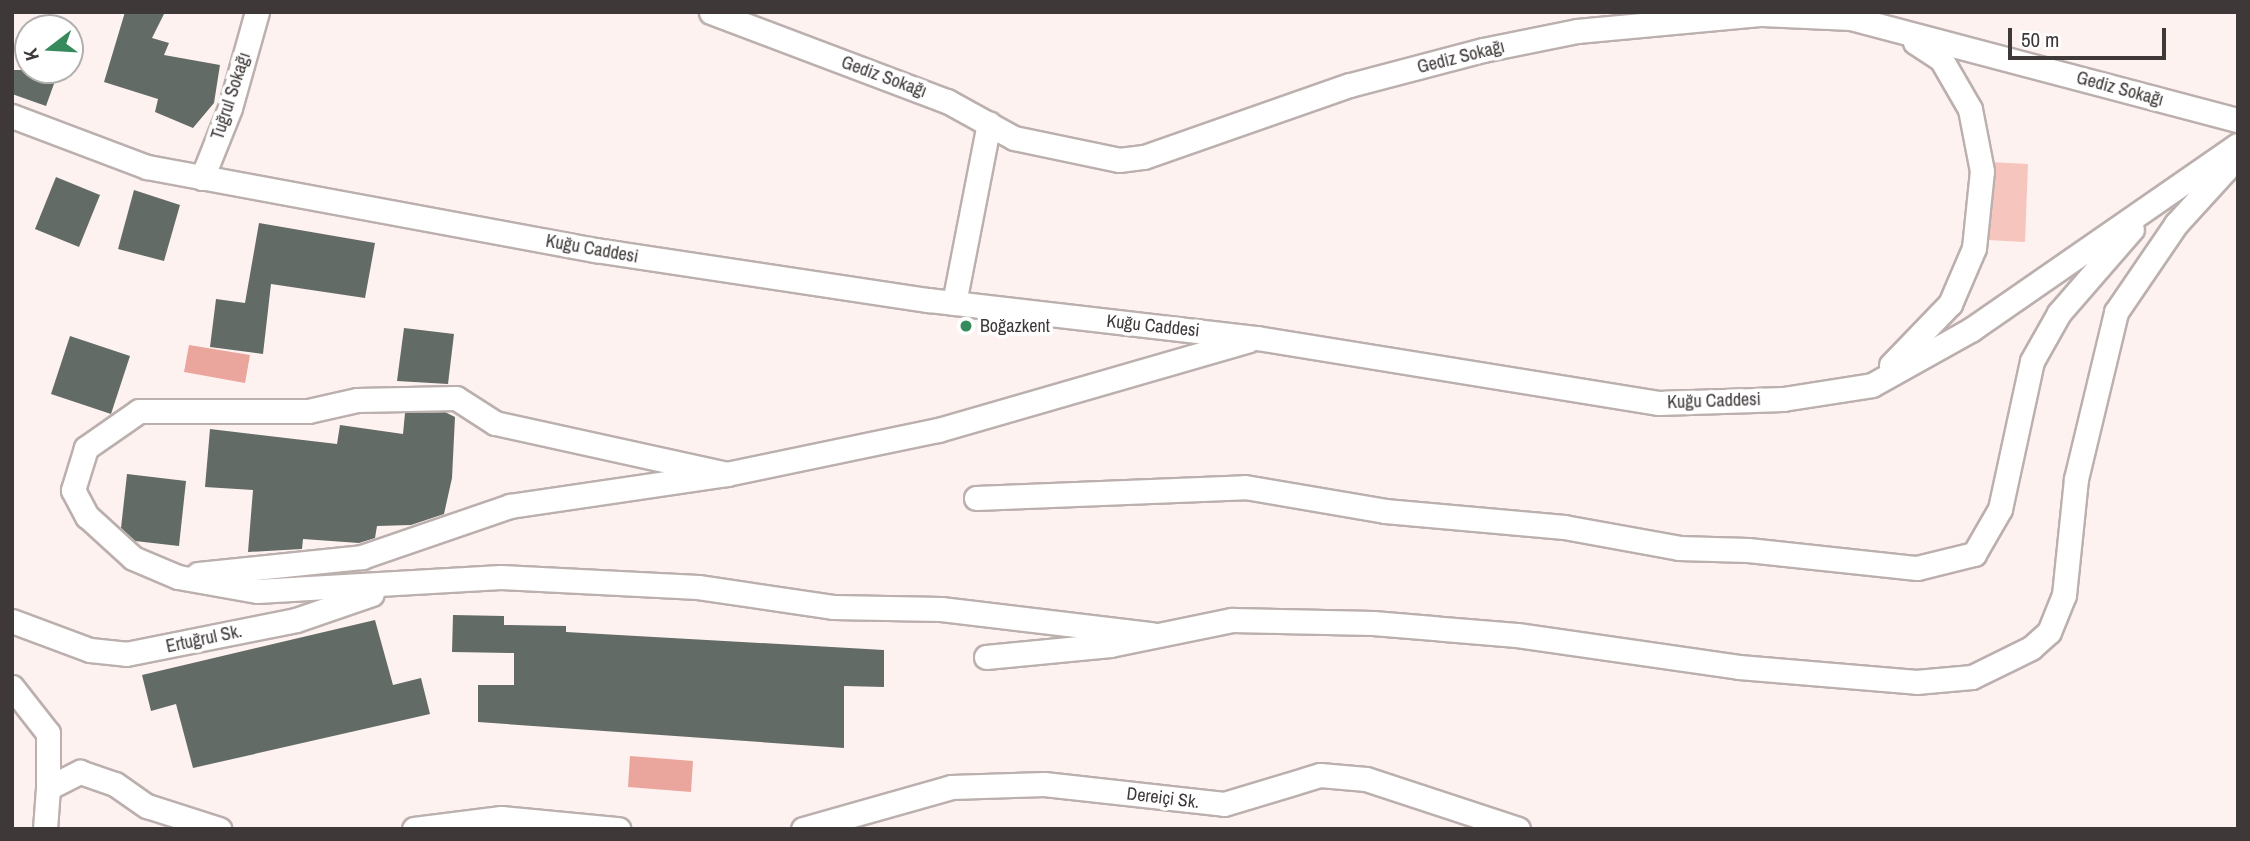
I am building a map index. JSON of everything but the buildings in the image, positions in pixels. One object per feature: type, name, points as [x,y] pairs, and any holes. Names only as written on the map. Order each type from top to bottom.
[{"type":"street","name":"Tuğrul Sokağı","points":[[202,178],[230,107],[257,12]]},
{"type":"street","name":"Gediz Sokağı","points":[[711,12],[947,101],[1014,138],[1119,160],[1144,157],[1350,85],[1577,31],[1762,14],[1851,18],[2238,120]]},
{"type":"street","points":[[1872,385],[1950,304],[1973,248],[1982,171],[1970,109],[1941,60],[1898,31]]},
{"type":"street","name":"Kuğu Caddesi","points":[[12,116],[146,167],[596,250],[954,303],[1257,338],[1658,403],[1783,399],[1872,385],[1972,329],[2238,145]]},
{"type":"street","points":[[954,303],[989,124]]},
{"type":"street","points":[[986,657],[1110,645],[1152,634],[1232,620],[1373,623],[1517,635],[1739,667],[1916,682],[1972,677],[2031,648],[2049,632],[2064,596],[2076,479],[2116,312],[2176,224],[2238,156]]},
{"type":"street","points":[[976,498],[1245,487],[1385,511],[1564,527],[1679,548],[1748,550],[1917,568],[1974,554],[2000,509],[2032,360],[2082,285],[2171,190]]},
{"type":"street","points":[[178,577],[286,561],[362,557],[510,506],[726,474],[938,430],[1257,338]]},
{"type":"street","points":[[726,474],[495,423],[456,398],[357,400],[308,411],[139,411],[86,448],[73,490],[87,516],[133,558],[178,577],[257,591],[394,586],[501,577],[698,587],[833,607],[941,608],[1152,634]]},
{"type":"street","name":"Ertuğrul Sk.","points":[[12,621],[90,650],[126,654],[296,620],[394,586]]},
{"type":"street","points":[[12,687],[48,733],[45,829]]},
{"type":"street","points":[[48,788],[80,772],[115,784],[147,806],[219,829]]},
{"type":"street","name":"Dereiçi Sk.","points":[[803,829],[951,787],[1044,784],[1224,804],[1320,775],[1366,779],[1518,829]]},
{"type":"street","points":[[414,829],[500,818],[618,829]]},
{"type":"shaded area","points":[[1990,162],[2028,164],[2025,242],[1987,240]]},
{"type":"shaded area","points":[[189,345],[250,355],[245,383],[184,372]]},
{"type":"shaded area","points":[[630,756],[693,761],[691,792],[628,787]]},
{"type":"place","name":"Boğazkent","points":[[966,326]]}]
